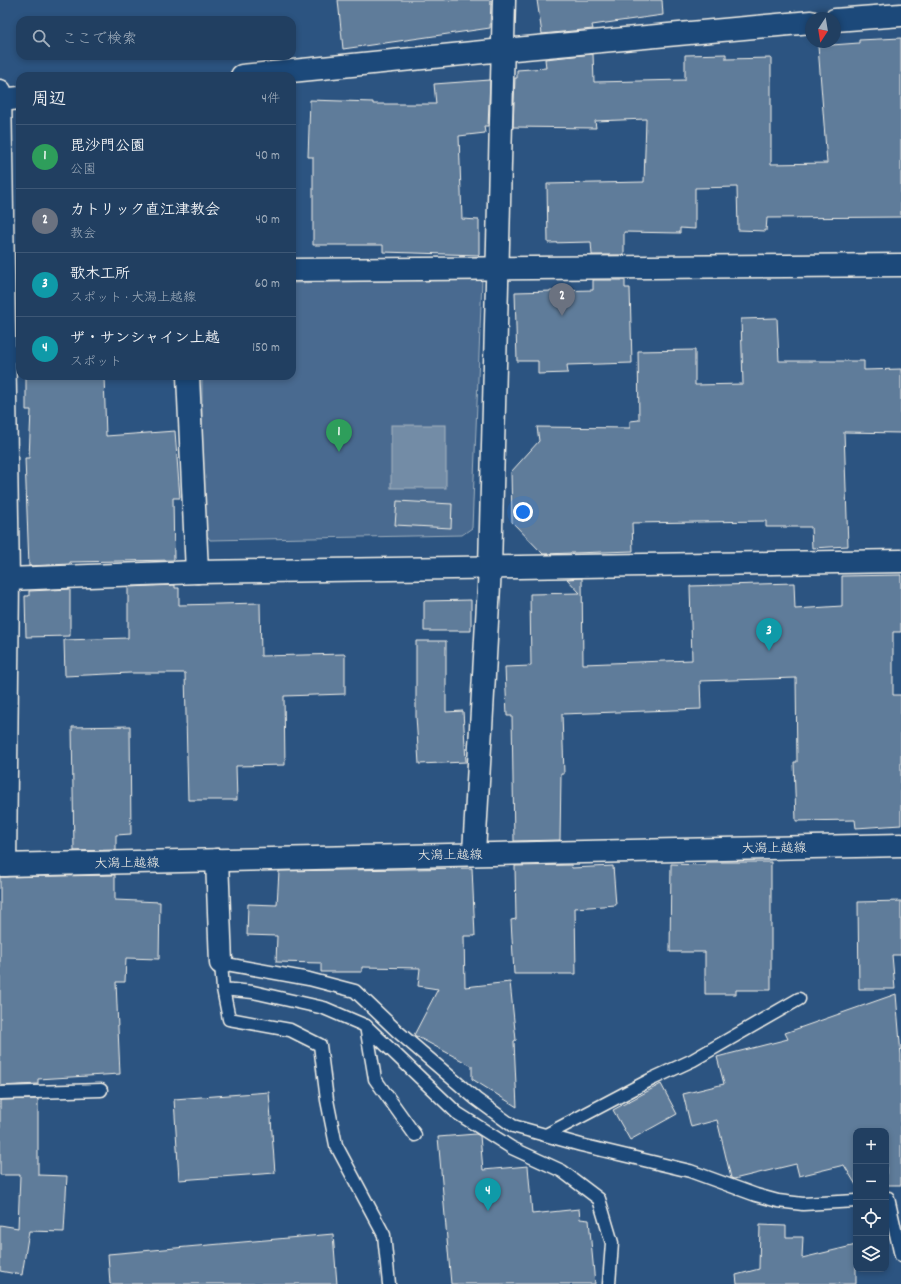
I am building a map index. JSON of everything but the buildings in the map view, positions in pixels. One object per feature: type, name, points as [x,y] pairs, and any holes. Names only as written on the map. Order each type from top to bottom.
[{"type":"street","points":[[474,853],[490,568],[496,268],[504,0]]},
{"type":"street","points":[[841,20],[901,15]]},
{"type":"street","points":[[282,72],[805,23]]},
{"type":"street","points":[[0,91],[7,275],[8,580],[3,865]]},
{"type":"street","points":[[0,100],[16,98]]},
{"type":"street","points":[[296,270],[901,265]]},
{"type":"street","points":[[188,380],[197,572]]},
{"type":"street","points":[[8,580],[197,572],[901,561]]},
{"type":"street","name":"大潟上越線","points":[[3,865],[474,853],[901,845]]},
{"type":"street","points":[[217,860],[221,963]]},
{"type":"lane","points":[[389,1284],[384,1235],[336,1145],[327,1100],[320,1045],[290,1030],[229,1019],[222,989],[221,963],[310,979],[355,991],[396,1031],[495,1114],[513,1126],[690,1171],[756,1196],[778,1201],[809,1204],[853,1201]]},
{"type":"lane","points":[[222,989],[253,992],[324,1008],[366,1026],[457,1113],[512,1148],[562,1171],[599,1199],[612,1243],[609,1284]]},
{"type":"lane","points":[[546,1135],[652,1079],[693,1060],[800,999]]},
{"type":"lane","points":[[366,1026],[375,1079],[415,1135]]},
{"type":"lane","points":[[0,1093],[101,1090]]},
{"type":"lane","points":[[888,1200],[901,1256]]},
{"type":"shaded area","points":[[482,279],[472,528],[462,535],[210,540],[202,528],[202,380],[296,380],[296,283]]},
{"type":"shaded area","points":[[391,425],[446,425],[446,488],[391,488]]},
{"type":"place","name":"カトリック直江津教会","points":[[562,316]]},
{"type":"place","name":"毘沙門公園","points":[[339,452]]},
{"type":"place","name":"歌木工所","points":[[769,651]]},
{"type":"place","name":"ザ・サンシャイン上越","points":[[488,1211]]}]
